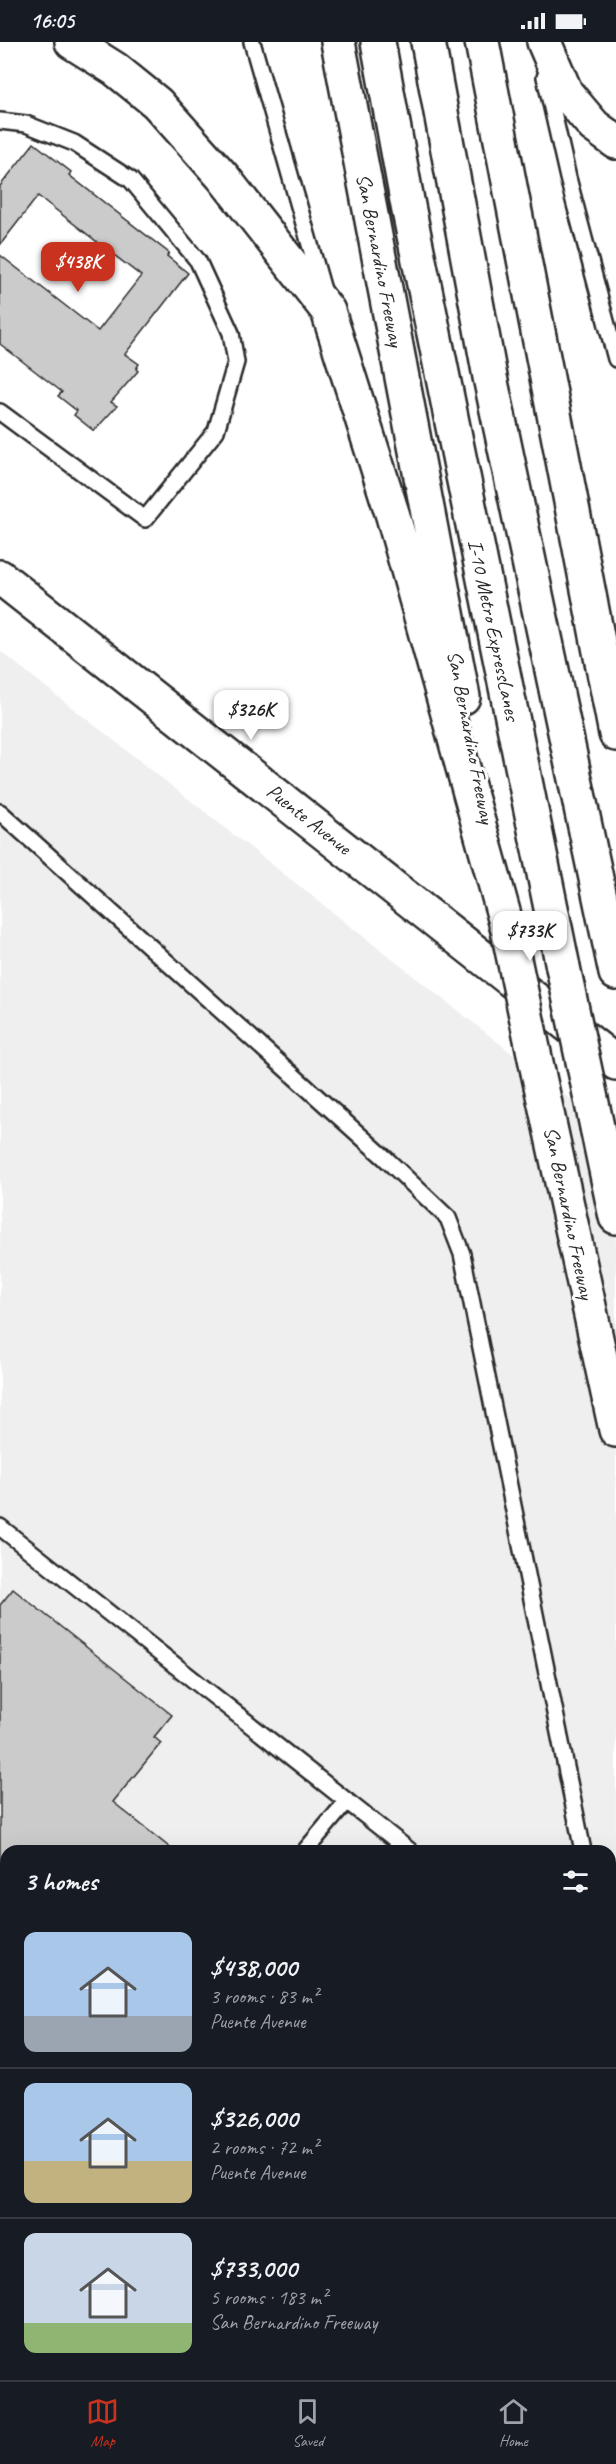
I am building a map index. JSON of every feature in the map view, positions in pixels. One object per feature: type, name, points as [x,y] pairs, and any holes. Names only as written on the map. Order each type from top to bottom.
[{"type":"main road","points":[[72,42],[115,69],[157,103],[223,177],[328,311],[393,516],[507,926]]},
{"type":"main road","name":"San Bernardino Freeway","points":[[338,42],[507,926],[616,1430]]},
{"type":"main road","name":"I-10 Metro ExpressLanes","points":[[378,42],[408,206],[616,1217]]},
{"type":"main road","points":[[429,42],[490,377],[616,973]]},
{"type":"main road","points":[[482,42],[616,734]]},
{"type":"main road","points":[[544,42],[566,93],[594,126],[616,142]]},
{"type":"main road","name":"Puente Avenue","points":[[0,577],[616,1063]]},
{"type":"lane","points":[[252,42],[328,311]]},
{"type":"lane","points":[[537,42],[568,178],[616,359]]},
{"type":"lane","points":[[0,121],[26,124],[74,143],[131,180],[198,261],[231,333],[236,362],[216,431],[145,519],[0,411]]},
{"type":"lane","points":[[0,812],[376,1150],[448,1218],[462,1254],[582,1845]]},
{"type":"lane","points":[[0,1527],[402,1845]]},
{"type":"lane","points":[[310,1845],[347,1801]]},
{"type":"shaded area","points":[[0,651],[616,1135],[616,1845],[0,1845]]},
{"type":"building","points":[[34,143],[71,172],[69,175],[169,253],[167,256],[188,273],[125,354],[139,364],[136,369],[138,371],[111,402],[117,406],[94,431],[74,415],[77,411],[58,396],[62,392],[0,344],[0,255],[98,331],[141,276],[38,196],[0,245],[0,186]]},
{"type":"building","points":[[13,1589],[172,1715],[154,1737],[161,1743],[113,1802],[167,1845],[0,1845],[0,1605]]}]
